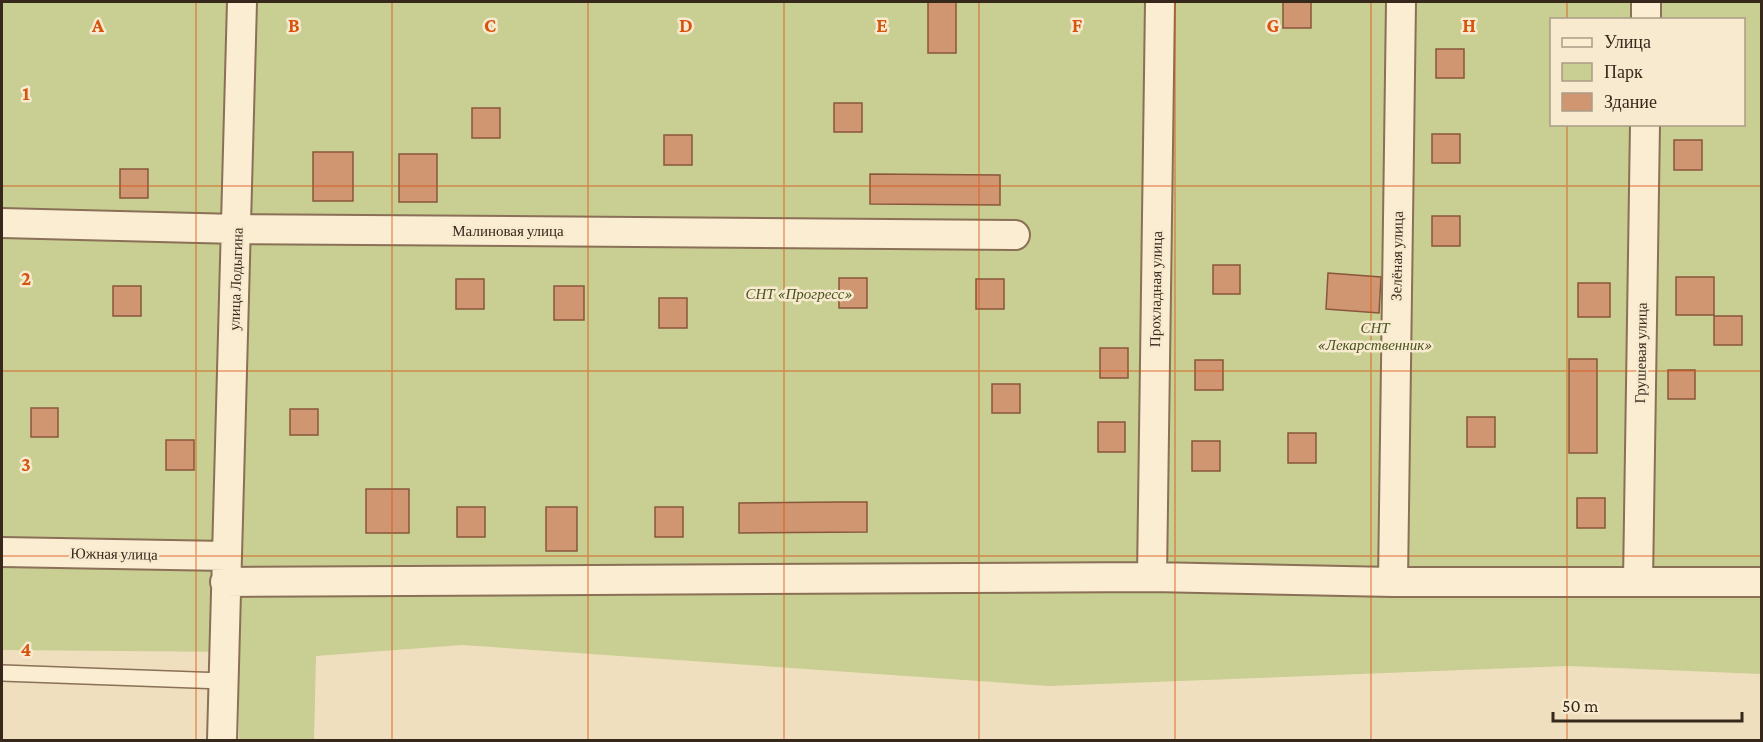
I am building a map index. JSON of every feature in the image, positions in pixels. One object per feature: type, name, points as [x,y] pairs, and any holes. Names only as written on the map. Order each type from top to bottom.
[{"type":"street","name":"улица Лодыгина","points":[[223,681],[242,2]]},
{"type":"street","name":"Прохладная улица","points":[[1152,577],[1160,2]]},
{"type":"street","name":"Зелёная улица","points":[[1393,582],[1401,2]]},
{"type":"street","points":[[1646,2],[1646,18]]},
{"type":"street","name":"Грушевая улица","points":[[1638,582],[1644,126]]},
{"type":"street","name":"Малиновая улица","points":[[2,223],[237,229],[1015,235]]},
{"type":"street","name":"Южная улица","points":[[2,552],[225,569],[1152,577],[1393,582],[1761,582]]},
{"type":"street","points":[[222,741],[223,681]]},
{"type":"lane","points":[[2,673],[223,681]]},
{"type":"green space","points":[[2,2],[1761,2],[1761,674],[1568,666],[1049,686],[462,645],[316,656],[314,740],[239,740],[239,652],[2,650]]},
{"type":"building","points":[[928,2],[956,2],[956,53],[928,53]]},
{"type":"building","points":[[1283,2],[1311,2],[1311,28],[1283,28]]},
{"type":"building","points":[[1436,49],[1464,49],[1464,78],[1436,78]]},
{"type":"building","points":[[834,103],[862,103],[862,132],[834,132]]},
{"type":"building","points":[[472,108],[500,108],[500,138],[472,138]]},
{"type":"building","points":[[1432,134],[1460,134],[1460,163],[1432,163]]},
{"type":"building","points":[[664,135],[692,135],[692,165],[664,165]]},
{"type":"building","points":[[1674,140],[1702,140],[1702,170],[1674,170]]},
{"type":"building","points":[[313,152],[353,152],[353,201],[313,201]]},
{"type":"building","points":[[399,154],[437,154],[437,202],[399,202]]},
{"type":"building","points":[[120,169],[148,169],[148,198],[120,198]]},
{"type":"building","points":[[870,174],[1000,175],[1000,205],[870,204]]},
{"type":"building","points":[[1432,216],[1460,216],[1460,246],[1432,246]]},
{"type":"building","points":[[1213,265],[1240,265],[1240,294],[1213,294]]},
{"type":"building","points":[[1328,273],[1381,277],[1379,313],[1326,309]]},
{"type":"building","points":[[1676,277],[1714,277],[1714,315],[1676,315]]},
{"type":"building","points":[[839,278],[867,278],[867,308],[839,308]]},
{"type":"building","points":[[456,279],[484,279],[484,309],[456,309]]},
{"type":"building","points":[[976,279],[1004,279],[1004,309],[976,309]]},
{"type":"building","points":[[1578,283],[1610,283],[1610,317],[1578,317]]},
{"type":"building","points":[[113,286],[141,286],[141,316],[113,316]]},
{"type":"building","points":[[554,286],[584,286],[584,320],[554,320]]},
{"type":"building","points":[[659,298],[687,298],[687,328],[659,328]]},
{"type":"building","points":[[1714,316],[1742,316],[1742,345],[1714,345]]},
{"type":"building","points":[[1100,348],[1128,348],[1128,378],[1100,378]]},
{"type":"building","points":[[1569,359],[1597,359],[1597,453],[1569,453]]},
{"type":"building","points":[[1195,360],[1223,360],[1223,390],[1195,390]]},
{"type":"building","points":[[1668,370],[1695,370],[1695,399],[1668,399]]},
{"type":"building","points":[[992,384],[1020,384],[1020,413],[992,413]]},
{"type":"building","points":[[31,408],[58,408],[58,437],[31,437]]},
{"type":"building","points":[[290,409],[318,409],[318,435],[290,435]]},
{"type":"building","points":[[1467,417],[1495,417],[1495,447],[1467,447]]},
{"type":"building","points":[[1098,422],[1125,422],[1125,452],[1098,452]]},
{"type":"building","points":[[1288,433],[1316,433],[1316,463],[1288,463]]},
{"type":"building","points":[[166,440],[194,440],[194,470],[166,470]]},
{"type":"building","points":[[1192,441],[1220,441],[1220,471],[1192,471]]},
{"type":"building","points":[[366,489],[409,489],[409,533],[366,533]]},
{"type":"building","points":[[1577,498],[1605,498],[1605,528],[1577,528]]},
{"type":"building","points":[[867,502],[867,532],[739,533],[739,503]]},
{"type":"building","points":[[457,507],[485,507],[485,537],[457,537]]},
{"type":"building","points":[[546,507],[577,507],[577,551],[546,551]]},
{"type":"building","points":[[655,507],[683,507],[683,537],[655,537]]},
{"type":"park label","name":"СНТ «Прогресс»","points":[[799,294]]},
{"type":"park label","name":"СНТ «Лекарственник»","points":[[1375,336]]}]
